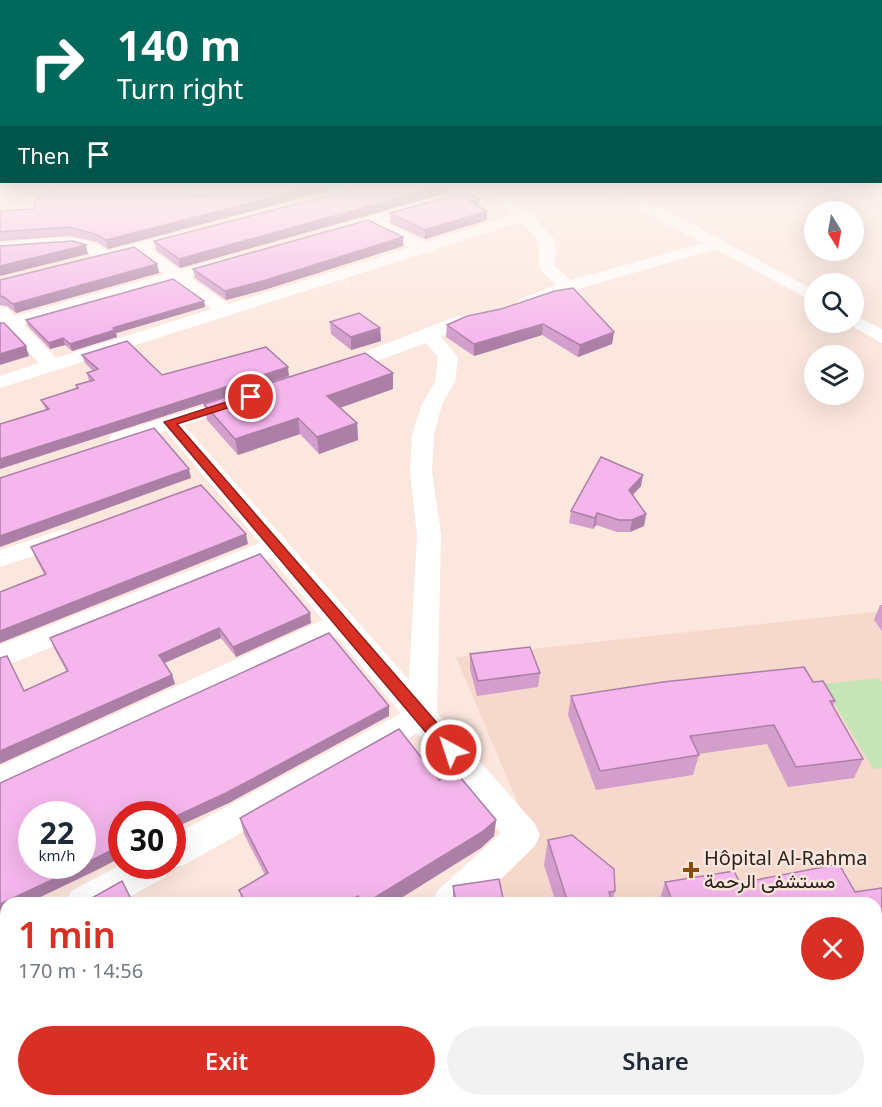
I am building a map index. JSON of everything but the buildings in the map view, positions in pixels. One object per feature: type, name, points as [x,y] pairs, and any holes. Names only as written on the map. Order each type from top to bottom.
[{"type":"street","points":[[84,262],[179,238]]},
{"type":"street","points":[[405,238],[428,249]]},
{"type":"street","points":[[0,382],[461,238]]},
{"type":"street","points":[[545,238],[547,240],[547,268],[568,286]]},
{"type":"street","points":[[705,238],[804,291]]},
{"type":"street","points":[[0,248],[75,242],[90,245],[105,256]]},
{"type":"street","points":[[513,307],[568,286],[718,244]]},
{"type":"street","points":[[139,248],[226,312]]},
{"type":"street","points":[[4,320],[246,256]]},
{"type":"street","points":[[317,376],[430,335],[461,321],[494,314]]},
{"type":"street","points":[[4,320],[53,366]]},
{"type":"street","points":[[864,326],[882,337]]},
{"type":"street","points":[[422,716],[429,535],[421,471],[423,435],[432,404],[445,382],[448,357],[430,335]]},
{"type":"street","points":[[102,445],[260,394]]},
{"type":"street","points":[[170,422],[207,482],[274,547],[422,716],[523,836],[457,897]]},
{"type":"street","points":[[0,560],[86,528]]},
{"type":"street","points":[[0,657],[274,547]]},
{"type":"street","points":[[0,781],[342,624]]},
{"type":"street","points":[[186,846],[422,716]]},
{"type":"street","points":[[95,897],[128,879]]},
{"type":"shaded area","name":"Hôpital Al-Rahma مستشفى الرحمة","points":[[882,611],[882,897],[474,897],[532,837],[456,657]]},
{"type":"green space","points":[[879,678],[882,682],[882,768],[873,769],[823,684]]},
{"type":"place","name":"Hôpital Al-Rahma مستشفى الرحمة","points":[[691,870]]},
{"type":"route","points":[[251,397],[170,422],[274,547],[451,750]]}]
